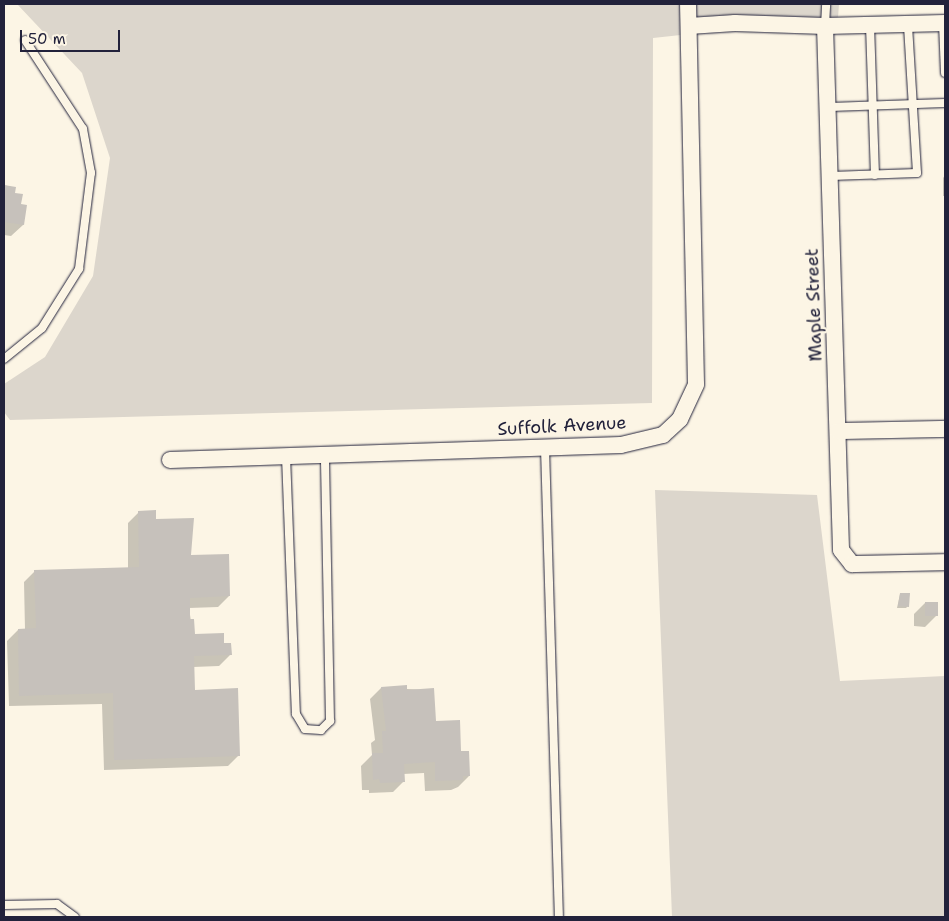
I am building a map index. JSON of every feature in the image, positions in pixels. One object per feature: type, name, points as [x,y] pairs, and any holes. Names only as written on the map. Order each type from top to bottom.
[{"type":"street","name":"Suffolk Avenue","points":[[170,460],[621,445],[663,436],[680,419],[696,384],[688,4]]},
{"type":"street","points":[[689,26],[735,23],[826,26],[944,23]]},
{"type":"street","name":"Maple Street","points":[[826,26],[830,107],[841,550],[852,564],[945,562]]},
{"type":"street","points":[[838,431],[945,429]]},
{"type":"lane","points":[[826,4],[826,26]]},
{"type":"lane","points":[[944,23],[945,73]]},
{"type":"lane","points":[[831,176],[917,173],[908,24]]},
{"type":"lane","points":[[870,25],[875,174]]},
{"type":"lane","points":[[4,359],[42,328],[79,269],[92,173],[83,129],[25,40]]},
{"type":"lane","points":[[830,107],[945,103]]},
{"type":"lane","points":[[545,448],[559,917]]},
{"type":"lane","points":[[286,456],[296,714],[305,729],[321,730],[330,721],[325,455]]},
{"type":"lane","points":[[4,905],[57,904],[74,917]]},
{"type":"shaded area","points":[[17,4],[839,4],[838,18],[653,38],[652,403],[10,420],[4,412],[4,384],[45,357],[93,276],[110,158],[82,73]]},
{"type":"shaded area","points":[[655,490],[817,495],[840,681],[945,676],[945,917],[672,917]]},
{"type":"building","points":[[4,185],[16,187],[15,193],[23,194],[21,204],[27,205],[24,225],[4,222]]},
{"type":"building","points":[[156,510],[156,519],[194,518],[191,555],[229,554],[230,596],[190,598],[190,619],[194,619],[195,634],[224,633],[224,643],[231,643],[232,655],[194,656],[195,690],[238,688],[240,756],[114,760],[113,693],[19,696],[18,629],[36,628],[34,570],[139,567],[138,511]]},
{"type":"building","points":[[900,593],[910,593],[909,607],[898,606]]},
{"type":"building","points":[[925,602],[938,602],[938,616],[925,616]]},
{"type":"building","points":[[407,685],[407,690],[434,688],[436,721],[460,720],[461,751],[469,751],[470,776],[463,776],[463,780],[435,781],[435,762],[404,764],[405,782],[380,783],[379,779],[373,780],[372,753],[383,753],[382,731],[386,731],[381,687]]}]
